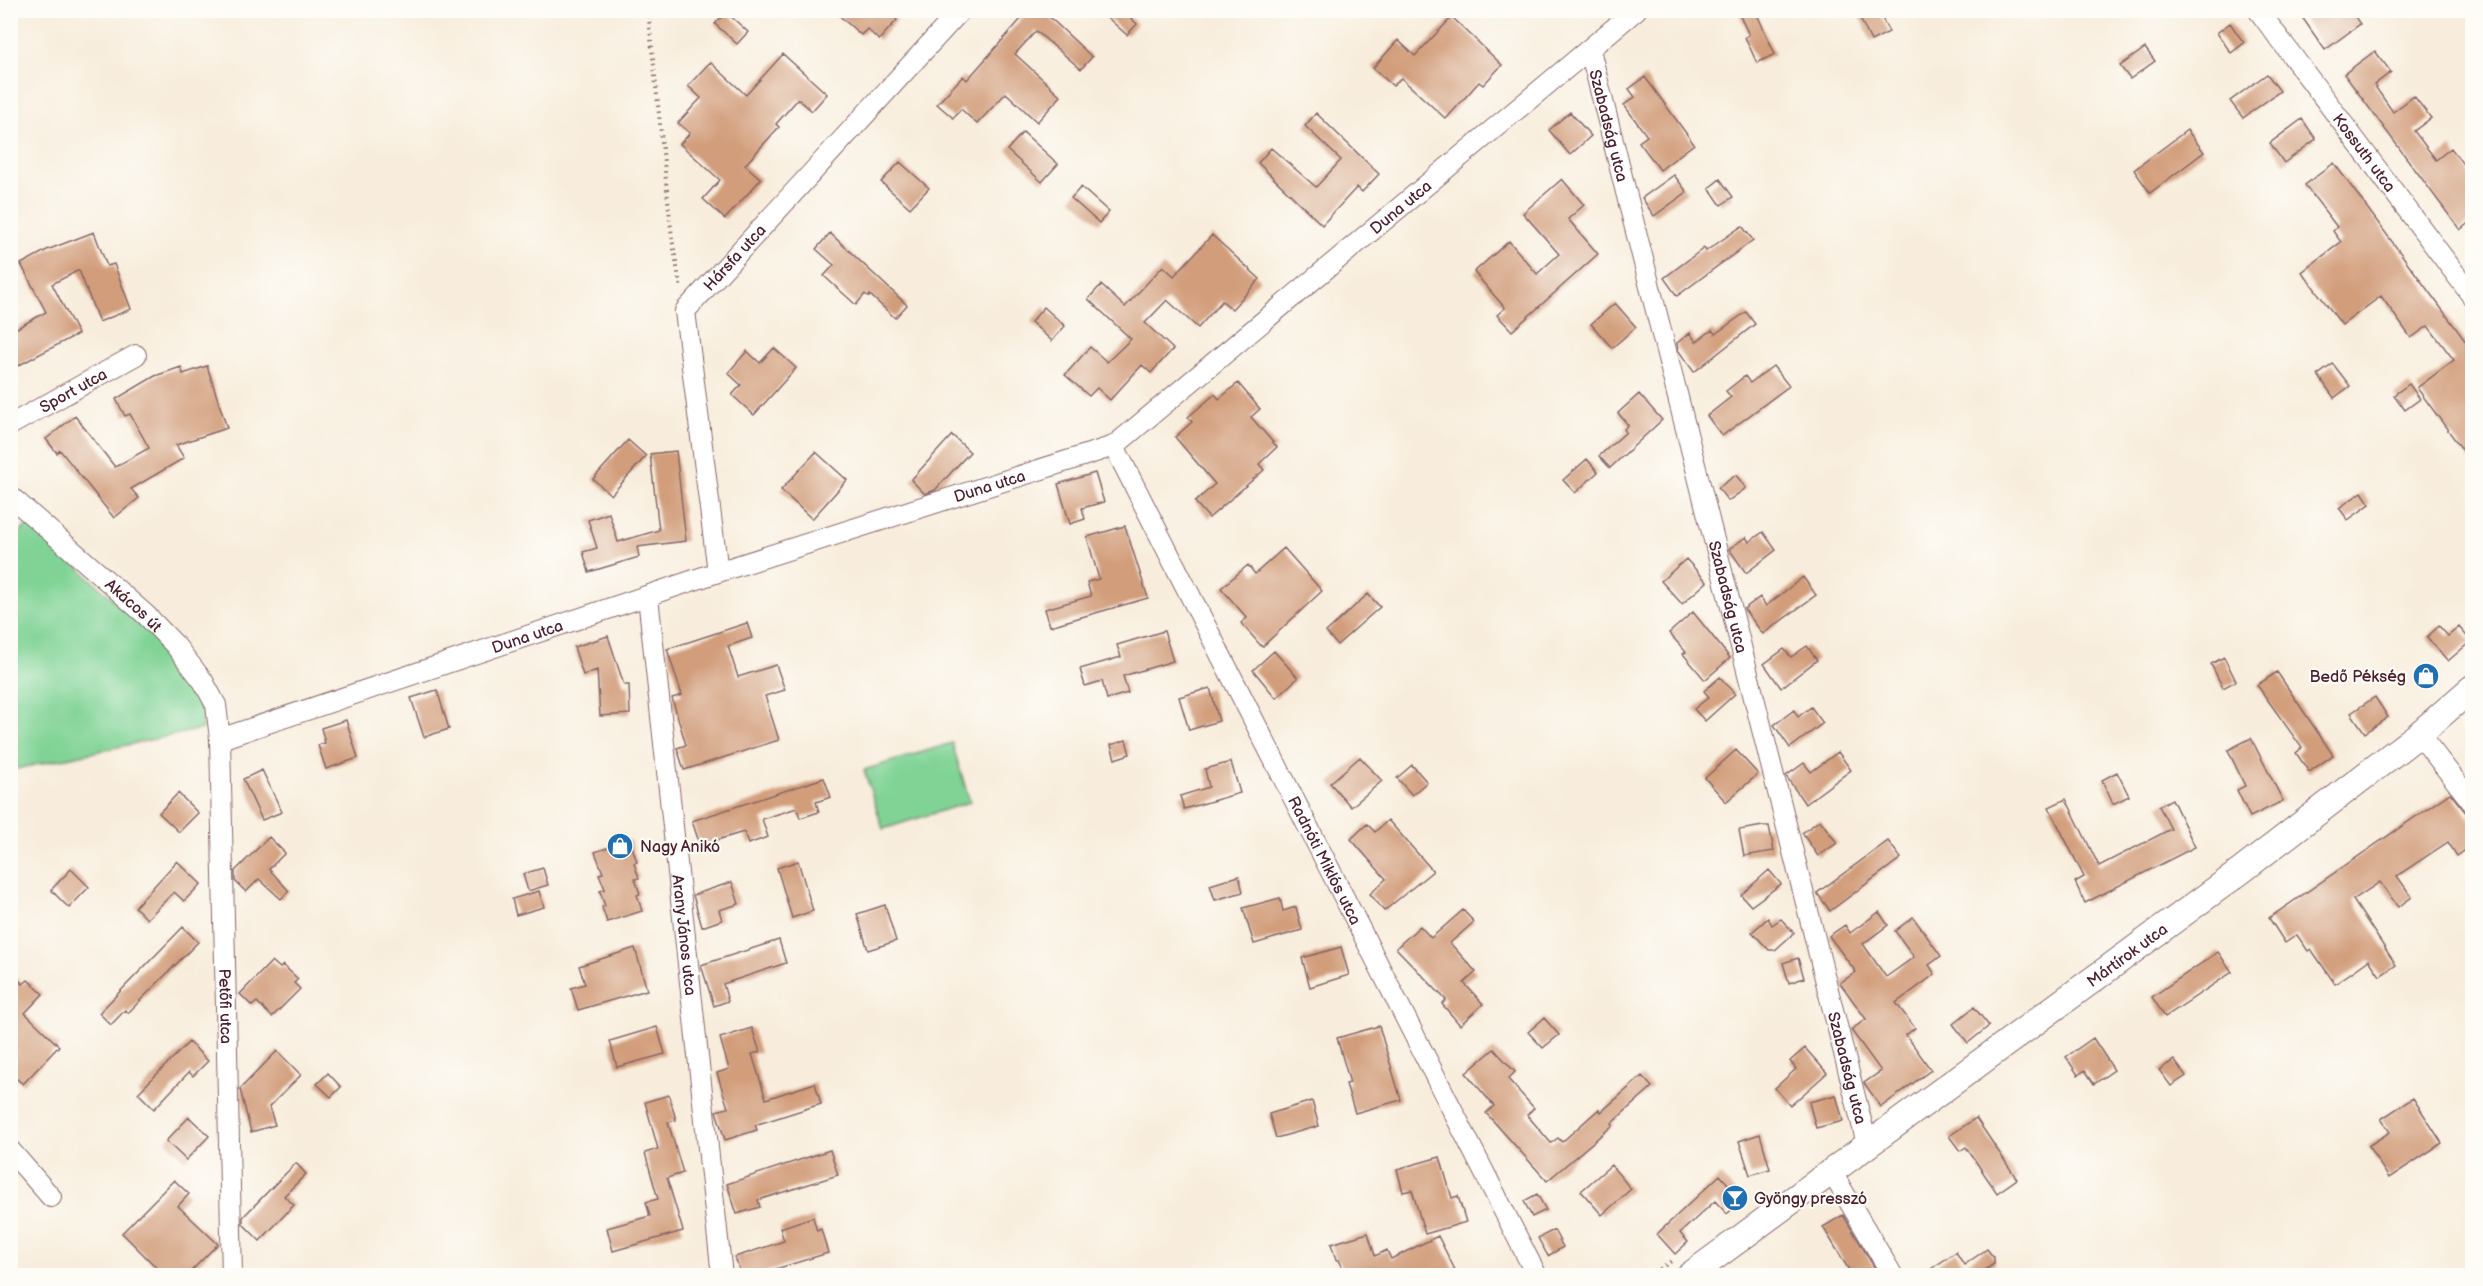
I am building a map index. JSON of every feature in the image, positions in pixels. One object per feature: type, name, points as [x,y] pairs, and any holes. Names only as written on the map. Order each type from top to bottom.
[{"type":"main road","name":"Mártírok utca","points":[[1689,1275],[2241,871],[2419,734],[2472,688]]},
{"type":"street","name":"Hársfa utca","points":[[685,311],[961,10]]},
{"type":"street","name":"Duna utca","points":[[220,739],[718,572],[1114,446],[1636,10]]},
{"type":"street","name":"Kossuth utca","points":[[2258,10],[2472,296]]},
{"type":"street","name":"Szabadság utca","points":[[1590,50],[1867,1144]]},
{"type":"street","points":[[685,311],[718,572]]},
{"type":"street","name":"Sport utca","points":[[10,424],[136,355]]},
{"type":"street","name":"Radnóti Miklós utca","points":[[1114,446],[1537,1275]]},
{"type":"street","name":"Akácos út","points":[[10,496],[146,615],[175,645],[203,681],[216,705],[220,739]]},
{"type":"street","name":"Arany János utca","points":[[648,597],[722,1275]]},
{"type":"street","points":[[2419,734],[2472,802]]},
{"type":"street","name":"Petőfi utca","points":[[220,739],[232,1275]]},
{"type":"street","points":[[10,1150],[51,1197]]},
{"type":"street","points":[[1831,1171],[1893,1275]]},
{"type":"path","points":[[648,10],[672,238],[685,311]]},
{"type":"green space","points":[[29,523],[173,653],[201,697],[202,729],[11,770],[10,543]]},
{"type":"green space","points":[[952,743],[970,802],[883,829],[864,770]]},
{"type":"building","points":[[833,10],[887,10],[897,20],[879,40],[867,29],[861,35]]},
{"type":"building","points":[[1029,10],[1042,10],[1092,57],[1081,69],[1036,31],[1015,54],[1061,96],[1037,122],[1006,93],[977,124],[961,109],[953,118],[937,104],[963,76],[967,80]]},
{"type":"building","points":[[1099,10],[1123,10],[1137,24],[1127,35]]},
{"type":"building","points":[[1737,10],[1755,10],[1775,54],[1757,63],[1745,37],[1749,35]]},
{"type":"building","points":[[1856,10],[1878,10],[1889,32],[1871,41]]},
{"type":"building","points":[[2297,10],[2350,10],[2360,24],[2325,50]]},
{"type":"building","points":[[726,12],[748,32],[737,44],[715,24]]},
{"type":"building","points":[[1452,17],[1502,65],[1483,85],[1479,82],[1446,119],[1401,78],[1393,86],[1373,68],[1398,40],[1415,56]]},
{"type":"building","points":[[2230,23],[2244,43],[2231,53],[2217,33]]},
{"type":"building","points":[[2145,48],[2155,61],[2130,79],[2120,66]]},
{"type":"building","points":[[2375,51],[2391,72],[2374,85],[2393,112],[2414,96],[2431,118],[2414,131],[2436,160],[2451,148],[2472,176],[2472,220],[2460,230],[2344,74]]},
{"type":"building","points":[[783,54],[827,94],[812,111],[798,99],[776,124],[779,127],[745,165],[761,179],[725,219],[703,199],[720,180],[680,144],[690,133],[678,123],[701,98],[688,86],[710,62],[746,95]]},
{"type":"building","points":[[2267,74],[2280,91],[2243,118],[2230,101]]},
{"type":"building","points":[[1645,77],[1694,144],[1660,170],[1639,142],[1647,136],[1624,105],[1635,97],[1629,89]]},
{"type":"building","points":[[1570,112],[1591,136],[1570,155],[1549,130]]},
{"type":"building","points":[[1316,113],[1379,174],[1362,192],[1357,187],[1322,225],[1258,163],[1271,148],[1316,187],[1341,160],[1305,126]]},
{"type":"building","points":[[2302,119],[2316,139],[2284,163],[2270,143]]},
{"type":"building","points":[[2187,130],[2204,152],[2150,193],[2134,170]]},
{"type":"building","points":[[1023,132],[1058,164],[1042,182],[1007,150]]},
{"type":"building","points":[[900,162],[929,188],[910,208],[881,182]]},
{"type":"building","points":[[2334,163],[2472,350],[2472,463],[2417,388],[2454,360],[2428,326],[2411,338],[2381,296],[2342,325],[2302,272],[2341,242],[2333,231],[2337,227],[2305,185]]},
{"type":"building","points":[[1674,175],[1687,192],[1654,216],[1642,198]]},
{"type":"building","points":[[1562,179],[1584,205],[1568,219],[1598,254],[1512,331],[1497,315],[1505,308],[1474,272],[1509,241],[1537,274],[1559,254],[1523,213]]},
{"type":"building","points":[[1720,179],[1733,197],[1721,205],[1709,188]]},
{"type":"building","points":[[1081,187],[1109,212],[1099,223],[1071,198]]},
{"type":"building","points":[[1742,226],[1753,240],[1677,296],[1664,278],[1704,248],[1706,251]]},
{"type":"building","points":[[94,232],[107,266],[114,264],[131,309],[99,322],[79,270],[52,284],[78,334],[10,370],[10,332],[46,312],[21,264],[47,250]]},
{"type":"building","points":[[830,233],[907,305],[895,318],[870,295],[869,297],[865,294],[856,305],[824,276],[834,265],[816,249]]},
{"type":"building","points":[[1212,235],[1260,279],[1232,309],[1222,301],[1198,328],[1167,300],[1145,323],[1173,349],[1151,373],[1142,365],[1110,400],[1097,388],[1089,396],[1065,375],[1090,347],[1107,362],[1131,339],[1088,299],[1101,285],[1125,307],[1163,266],[1174,276]]},
{"type":"building","points":[[1615,303],[1636,327],[1612,348],[1591,324]]},
{"type":"building","points":[[1044,307],[1065,326],[1052,341],[1031,322]]},
{"type":"building","points":[[1746,312],[1755,324],[1694,372],[1678,350],[1677,343],[1690,333],[1696,342],[1712,330],[1715,334]]},
{"type":"building","points":[[774,348],[796,368],[754,415],[732,395],[741,385],[728,373],[747,351],[760,363]]},
{"type":"building","points":[[2333,364],[2350,386],[2334,398],[2318,375]]},
{"type":"building","points":[[207,366],[227,428],[176,445],[184,458],[131,489],[139,498],[114,518],[60,450],[57,453],[46,439],[75,416],[115,467],[149,448],[130,414],[125,416],[116,399],[155,376],[181,367],[183,374]]},
{"type":"building","points":[[1773,366],[1789,386],[1722,436],[1707,416],[1731,397],[1726,391],[1745,376],[1750,383]]},
{"type":"building","points":[[1238,383],[1260,409],[1251,417],[1277,447],[1259,464],[1264,470],[1209,518],[1195,502],[1215,484],[1175,437],[1192,422],[1188,417],[1215,394],[1219,399]]},
{"type":"building","points":[[2409,384],[2420,399],[2405,410],[2394,395]]},
{"type":"building","points":[[1639,394],[1662,420],[1610,468],[1599,456],[1626,432],[1624,429],[1628,425],[1618,413]]},
{"type":"building","points":[[952,435],[970,452],[935,490],[925,494],[911,480]]},
{"type":"building","points":[[628,440],[646,456],[611,495],[593,479]]},
{"type":"building","points":[[676,451],[686,541],[637,547],[639,557],[589,572],[583,552],[597,548],[588,520],[609,513],[618,542],[659,530],[650,454]]},
{"type":"building","points":[[816,452],[847,480],[812,519],[781,490]]},
{"type":"building","points":[[1587,459],[1598,472],[1575,493],[1563,480]]},
{"type":"building","points":[[1095,473],[1104,502],[1082,508],[1085,519],[1070,524],[1058,484]]},
{"type":"building","points":[[1736,475],[1746,488],[1728,501],[1718,488]]},
{"type":"building","points":[[2362,492],[2370,504],[2348,520],[2339,508]]},
{"type":"building","points":[[1125,526],[1148,598],[1050,626],[1045,609],[1091,596],[1087,582],[1099,579],[1087,537]]},
{"type":"building","points":[[1763,532],[1776,550],[1746,573],[1729,549],[1746,537],[1749,542]]},
{"type":"building","points":[[1284,548],[1322,591],[1262,647],[1241,623],[1247,618],[1221,588],[1248,565],[1255,574]]},
{"type":"building","points":[[1686,559],[1707,582],[1682,604],[1661,581]]},
{"type":"building","points":[[1803,577],[1816,595],[1763,634],[1744,609],[1760,597],[1766,606]]},
{"type":"building","points":[[1368,594],[1380,607],[1337,645],[1326,632]]},
{"type":"building","points":[[1693,612],[1730,658],[1705,680],[1683,654],[1686,652],[1669,633]]},
{"type":"building","points":[[747,623],[752,638],[728,646],[738,677],[776,665],[785,690],[765,696],[779,740],[684,770],[677,748],[686,745],[672,698],[682,695],[667,649]]},
{"type":"building","points":[[2439,626],[2448,636],[2459,627],[2471,641],[2448,661],[2427,637]]},
{"type":"building","points":[[1164,631],[1173,661],[1123,676],[1128,693],[1107,699],[1102,681],[1085,686],[1080,669],[1121,657],[1117,645]]},
{"type":"building","points":[[608,636],[624,685],[629,685],[630,714],[600,716],[597,670],[583,675],[574,647]]},
{"type":"building","points":[[1807,646],[1817,660],[1781,688],[1764,664],[1784,649],[1791,657]]},
{"type":"building","points":[[1274,651],[1298,678],[1276,698],[1253,670]]},
{"type":"building","points":[[2224,657],[2236,681],[2223,688],[2211,664]]},
{"type":"building","points":[[2277,672],[2333,755],[2309,772],[2296,753],[2302,748],[2257,685]]},
{"type":"building","points":[[1720,677],[1735,694],[1705,721],[1694,709],[1709,697],[1704,691]]},
{"type":"building","points":[[1210,688],[1219,721],[1189,730],[1179,697]]},
{"type":"building","points":[[437,690],[449,729],[424,737],[411,698]]},
{"type":"building","points":[[2375,697],[2388,717],[2365,733],[2351,713]]},
{"type":"building","points":[[1811,707],[1823,723],[1790,748],[1774,725],[1794,710],[1798,717]]},
{"type":"building","points":[[346,720],[358,758],[326,769],[318,745],[325,743],[321,728]]},
{"type":"building","points":[[2251,738],[2283,801],[2250,817],[2237,790],[2245,786],[2228,750]]},
{"type":"building","points":[[1126,740],[1130,754],[1115,759],[1111,745]]},
{"type":"building","points":[[1736,750],[1758,774],[1726,802],[1705,778]]},
{"type":"building","points":[[1838,752],[1851,770],[1805,804],[1786,776],[1804,763],[1811,772]]},
{"type":"building","points":[[1360,757],[1382,781],[1351,807],[1330,783]]},
{"type":"building","points":[[1231,762],[1240,793],[1184,809],[1180,796],[1209,787],[1205,769]]},
{"type":"building","points":[[1412,765],[1427,782],[1412,795],[1397,778]]},
{"type":"building","points":[[262,770],[282,812],[262,820],[243,779]]},
{"type":"building","points":[[2117,772],[2129,796],[2113,804],[2102,780]]},
{"type":"building","points":[[824,778],[831,797],[816,802],[819,812],[800,818],[797,808],[762,819],[768,837],[748,844],[744,832],[700,845],[692,821]]},
{"type":"building","points":[[178,793],[198,813],[179,832],[159,813]]},
{"type":"building","points":[[2450,793],[2472,820],[2472,845],[2457,856],[2448,842],[2397,876],[2412,897],[2398,907],[2380,882],[2353,900],[2396,965],[2380,976],[2369,960],[2335,984],[2311,949],[2308,951],[2297,935],[2285,943],[2269,918]]},
{"type":"building","points":[[2066,799],[2099,866],[2171,829],[2159,806],[2172,799],[2195,847],[2085,903],[2075,882],[2084,877],[2049,807]]},
{"type":"building","points":[[1388,820],[1433,871],[1384,911],[1370,894],[1386,879],[1351,839],[1367,824],[1375,832]]},
{"type":"building","points":[[1820,820],[1837,843],[1818,856],[1802,833]]},
{"type":"building","points":[[1769,826],[1774,851],[1744,856],[1739,830]]},
{"type":"building","points":[[269,837],[285,853],[269,869],[289,891],[281,899],[259,879],[246,892],[235,881],[235,871]]},
{"type":"building","points":[[630,840],[637,862],[634,863],[639,878],[635,879],[642,911],[607,922],[600,891],[605,889],[599,874],[603,873],[595,852]]},
{"type":"building","points":[[1888,841],[1901,858],[1830,911],[1817,893]]},
{"type":"building","points":[[177,861],[201,884],[184,901],[174,892],[147,919],[135,907]]},
{"type":"building","points":[[798,861],[813,911],[792,918],[777,868]]},
{"type":"building","points":[[543,868],[548,885],[528,891],[523,874]]},
{"type":"building","points":[[71,869],[89,887],[69,908],[51,890]]},
{"type":"building","points":[[1769,870],[1781,884],[1751,906],[1741,895]]},
{"type":"building","points":[[1239,876],[1243,892],[1215,900],[1210,885]]},
{"type":"building","points":[[732,882],[739,904],[719,910],[722,920],[702,927],[693,895]]},
{"type":"building","points":[[539,891],[544,907],[516,915],[512,899]]},
{"type":"building","points":[[1280,898],[1283,911],[1296,907],[1302,930],[1254,944],[1243,908]]},
{"type":"building","points":[[885,905],[896,941],[868,950],[857,914]]},
{"type":"building","points":[[1463,910],[1474,922],[1450,943],[1476,972],[1464,983],[1483,1004],[1460,1025],[1442,1004],[1446,1000],[1396,948],[1420,926],[1431,938]]},
{"type":"building","points":[[1879,912],[1888,925],[1863,944],[1886,977],[1914,957],[1895,931],[1913,917],[1941,956],[1929,965],[1935,974],[1896,1003],[1915,1028],[1906,1035],[1931,1070],[1881,1107],[1864,1083],[1881,1071],[1851,1030],[1866,1019],[1840,983],[1856,972],[1829,936],[1845,925],[1850,933]]},
{"type":"building","points":[[1768,918],[1772,925],[1781,919],[1794,933],[1775,950],[1769,950],[1752,932]]},
{"type":"building","points":[[183,927],[198,942],[128,1013],[125,1010],[111,1025],[99,1013]]},
{"type":"building","points":[[779,940],[786,963],[723,984],[728,1001],[714,1006],[701,965]]},
{"type":"building","points":[[1341,947],[1349,975],[1310,987],[1302,958]]},
{"type":"building","points":[[635,948],[647,990],[578,1010],[571,988],[585,984],[579,966]]},
{"type":"building","points":[[2218,952],[2232,972],[2165,1017],[2152,997]]},
{"type":"building","points":[[1798,958],[1804,978],[1789,983],[1783,963]]},
{"type":"building","points":[[272,961],[280,968],[283,965],[298,979],[294,983],[300,989],[272,1017],[257,1002],[252,1006],[240,994]]},
{"type":"building","points":[[10,972],[23,984],[28,980],[43,994],[25,1013],[59,1046],[23,1084],[10,1073]]},
{"type":"building","points":[[1974,1007],[1989,1026],[1968,1043],[1953,1024]]},
{"type":"building","points":[[1544,1018],[1559,1035],[1543,1048],[1528,1032]]},
{"type":"building","points":[[1379,1026],[1401,1100],[1355,1113],[1346,1084],[1350,1083],[1337,1038]]},
{"type":"building","points":[[657,1027],[665,1054],[617,1067],[610,1041]]},
{"type":"building","points":[[752,1028],[760,1052],[752,1054],[766,1099],[815,1083],[821,1104],[755,1125],[757,1130],[725,1140],[716,1111],[728,1108],[717,1073],[729,1069],[720,1038]]},
{"type":"building","points":[[2093,1038],[2114,1070],[2094,1084],[2085,1070],[2078,1075],[2066,1057]]},
{"type":"building","points":[[189,1042],[208,1061],[193,1076],[189,1072],[154,1109],[138,1093]]},
{"type":"building","points":[[1805,1048],[1827,1073],[1790,1106],[1775,1088],[1796,1069],[1790,1061]]},
{"type":"building","points":[[1494,1049],[1515,1072],[1508,1079],[1534,1108],[1527,1115],[1551,1143],[1558,1138],[1562,1142],[1599,1109],[1601,1112],[1642,1076],[1652,1087],[1612,1123],[1613,1125],[1547,1181],[1486,1113],[1494,1106],[1466,1073]]},
{"type":"building","points":[[277,1051],[301,1075],[269,1107],[275,1125],[251,1132],[240,1089]]},
{"type":"building","points":[[2174,1060],[2186,1076],[2171,1086],[2159,1070]]},
{"type":"building","points":[[328,1073],[341,1087],[331,1097],[317,1084]]},
{"type":"building","points":[[669,1095],[676,1120],[668,1122],[683,1173],[667,1178],[683,1231],[613,1251],[607,1228],[650,1216],[646,1202],[658,1199],[645,1153],[658,1149],[645,1102]]},
{"type":"building","points":[[1836,1095],[1843,1121],[1816,1128],[1809,1102]]},
{"type":"building","points":[[2413,1098],[2442,1143],[2389,1178],[2368,1146],[2390,1132],[2381,1119]]},
{"type":"building","points":[[1312,1101],[1319,1126],[1276,1138],[1269,1114]]},
{"type":"building","points":[[189,1117],[209,1136],[186,1160],[166,1141]]},
{"type":"building","points":[[1976,1118],[2017,1179],[1997,1193],[1966,1147],[1960,1151],[1949,1136]]},
{"type":"building","points":[[1760,1134],[1770,1169],[1750,1175],[1739,1141]]},
{"type":"building","points":[[830,1150],[838,1175],[758,1200],[760,1207],[737,1214],[727,1184]]},
{"type":"building","points":[[1440,1157],[1452,1198],[1458,1196],[1466,1222],[1425,1234],[1412,1190],[1403,1192],[1397,1169]]},
{"type":"building","points":[[296,1163],[306,1174],[284,1196],[294,1205],[260,1241],[243,1224],[243,1217]]},
{"type":"building","points":[[1611,1165],[1631,1189],[1602,1215],[1581,1191]]},
{"type":"building","points":[[1720,1175],[1742,1200],[1727,1214],[1715,1201],[1680,1233],[1688,1242],[1675,1254],[1657,1234]]},
{"type":"building","points":[[174,1180],[189,1194],[178,1206],[218,1244],[187,1275],[149,1275],[157,1268],[122,1233]]},
{"type":"building","points":[[1537,1194],[1546,1210],[1532,1217],[1524,1201]]},
{"type":"building","points":[[1843,1215],[1879,1275],[1852,1275],[1823,1227]]},
{"type":"building","points":[[813,1217],[817,1231],[821,1229],[828,1253],[766,1272],[767,1275],[741,1275],[735,1257],[784,1241],[780,1228]]},
{"type":"building","points":[[1554,1230],[1563,1247],[1548,1256],[1538,1238]]},
{"type":"building","points":[[1368,1233],[1375,1256],[1387,1250],[1391,1259],[1438,1236],[1455,1270],[1444,1275],[1346,1275],[1339,1260],[1336,1260],[1331,1244]]},
{"type":"building","points":[[1987,1249],[1994,1258],[1994,1264],[1977,1275],[1922,1275],[1956,1252],[1964,1265]]},
{"type":"place","name":"Bedő Pékség","points":[[2426,676]]},
{"type":"place","name":"Nagy Anikó","points":[[620,846]]},
{"type":"place","name":"Gyöngy presszó","points":[[1735,1198]]}]
